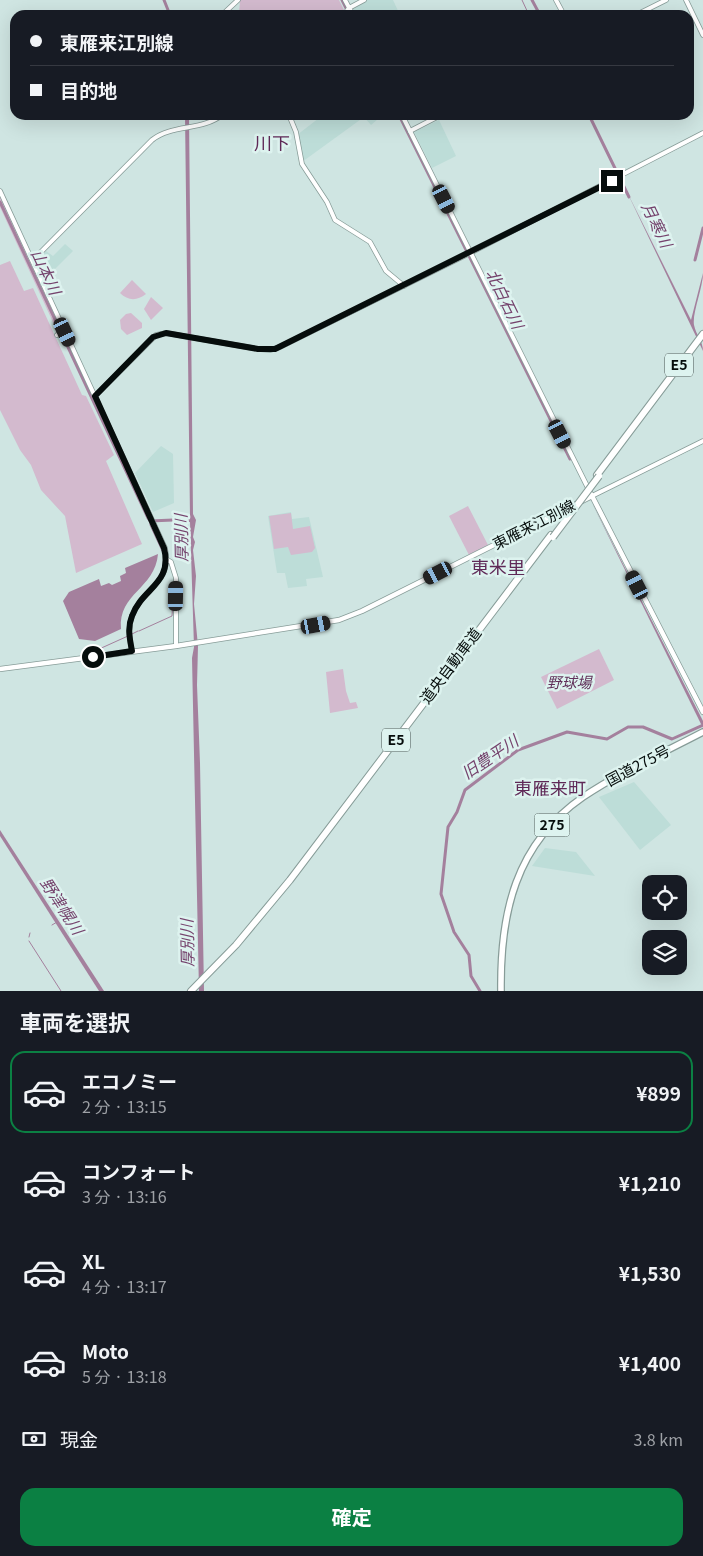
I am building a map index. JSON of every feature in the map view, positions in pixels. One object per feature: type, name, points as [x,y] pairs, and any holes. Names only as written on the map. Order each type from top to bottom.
[{"type":"highway","name":"道央自動車道","points":[[196,991],[258,924],[309,858],[703,334]]},
{"type":"highway","name":"道央自動車道","points":[[656,398],[703,338]]},
{"type":"highway","name":"国道275号","points":[[503,991],[503,960],[507,922],[516,887],[542,841],[572,810],[599,790],[703,733]]},
{"type":"highway","name":"道央自動車道","points":[[191,991],[256,922],[309,858]]},
{"type":"main road","name":"東雁来江別線","points":[[0,670],[316,625],[349,617],[592,496],[703,712]]},
{"type":"street","points":[[227,10],[238,0]]},
{"type":"street","points":[[345,0],[349,8],[364,0]]},
{"type":"street","points":[[646,10],[666,0]]},
{"type":"street","points":[[694,16],[703,35]]},
{"type":"street","points":[[33,260],[157,136],[215,120]]},
{"type":"street","points":[[292,120],[302,164],[327,202],[335,220],[370,242],[386,271],[404,286]]},
{"type":"street","points":[[404,120],[469,254],[592,496],[703,440]]},
{"type":"street","points":[[410,131],[431,120]]},
{"type":"street","points":[[95,396],[156,335],[166,333],[258,349],[275,349],[469,254],[703,133]]},
{"type":"street","points":[[0,191],[33,260],[60,333],[95,396],[164,548],[166,559],[161,579],[132,615],[129,628],[132,651]]},
{"type":"street","points":[[166,559],[171,562],[176,578],[176,646]]},
{"type":"shaded area","points":[[367,0],[393,0],[398,10],[354,10],[353,8]]},
{"type":"shaded area","points":[[185,120],[189,120],[193,514],[196,520],[193,550],[196,576],[194,604],[198,646],[197,685],[204,991],[199,991],[192,658],[194,647],[190,522],[187,522],[187,518],[190,518]]},
{"type":"shaded area","points":[[316,120],[360,120],[302,162],[297,135]]},
{"type":"shaded area","points":[[367,120],[377,120],[371,125]]},
{"type":"shaded area","points":[[439,120],[456,156],[432,168],[414,132]]},
{"type":"shaded area","points":[[626,190],[691,320],[703,273],[694,325],[703,351]]},
{"type":"shaded area","points":[[65,244],[73,251],[51,273],[42,277],[36,261],[46,251],[53,256]]},
{"type":"shaded area","points":[[161,446],[173,454],[174,503],[153,512],[135,473]]},
{"type":"shaded area","points":[[591,501],[703,721],[703,726],[701,724]]},
{"type":"shaded area","points":[[291,512],[292,519],[309,517],[323,577],[306,579],[307,586],[288,588],[285,573],[277,573],[268,516]]},
{"type":"shaded area","points":[[158,554],[151,575],[125,607],[121,629],[95,641],[79,639],[63,601],[69,592],[99,579],[101,586],[109,583],[112,585],[121,581],[120,576],[126,573],[125,568]]},
{"type":"shaded area","points":[[634,782],[671,825],[640,850],[599,797]]},
{"type":"shaded area","points":[[0,830],[104,991],[99,991],[0,836]]},
{"type":"shaded area","points":[[545,848],[576,852],[595,876],[532,866]]},
{"type":"green space","points":[[240,0],[339,0],[344,10],[239,10]]},
{"type":"green space","points":[[0,193],[64,331],[58,333],[0,207]]},
{"type":"green space","points":[[10,261],[24,291],[33,288],[82,395],[86,396],[114,455],[106,461],[142,544],[76,573],[65,516],[41,490],[31,465],[20,450],[0,410],[0,265]]},
{"type":"green space","points":[[132,280],[146,294],[133,299],[126,298],[120,293]]},
{"type":"green space","points":[[151,297],[163,308],[151,320],[144,309]]},
{"type":"green space","points":[[131,313],[142,323],[142,328],[127,335],[121,329],[120,320],[126,314]]},
{"type":"green space","points":[[468,506],[488,545],[469,555],[449,516]]},
{"type":"green space","points":[[291,513],[293,529],[310,526],[315,548],[312,552],[291,555],[288,547],[274,549],[269,516]]},
{"type":"green space","name":"野球場","points":[[599,649],[614,680],[557,709],[541,677]]},
{"type":"green space","points":[[343,669],[350,703],[356,702],[358,708],[330,713],[326,672]]},
{"type":"waterway","name":"厚別川","points":[[164,0],[168,10]]},
{"type":"waterway","name":"北白石川","points":[[342,0],[346,8]]},
{"type":"waterway","points":[[522,0],[527,10]]},
{"type":"waterway","name":"月寒川","points":[[532,0],[537,10]]},
{"type":"waterway","name":"北白石川","points":[[401,120],[570,459]]},
{"type":"waterway","name":"月寒川","points":[[591,120],[629,197]]},
{"type":"waterway","name":"山本川","points":[[0,202],[148,518],[150,521],[173,520]]},
{"type":"waterway","points":[[695,260],[703,228]]},
{"type":"waterway","points":[[150,521],[162,551]]},
{"type":"waterway","points":[[172,591],[173,596]]},
{"type":"waterway","points":[[139,631],[172,616],[173,601]]},
{"type":"waterway","points":[[132,634],[138,631]]},
{"type":"waterway","points":[[97,650],[128,636]]},
{"type":"waterway","name":"旧豊平川","points":[[480,991],[471,976],[469,955],[454,932],[441,894],[448,827],[457,812],[465,790],[518,750],[567,732],[607,739],[628,727],[643,727],[672,739],[703,725]]},
{"type":"waterway","name":"野津幌川","points":[[52,925],[57,922]]},
{"type":"waterway","points":[[29,937],[30,933]]},
{"type":"waterway","points":[[29,941],[61,991]]},
{"type":"district","name":"川下","points":[[272,144]]},
{"type":"district","name":"東米里","points":[[498,568]]},
{"type":"district","name":"東雁来町","points":[[550,789]]},
{"type":"route","points":[[93,657],[132,651],[129,628],[132,615],[138,604],[161,579],[166,565],[164,548],[95,396],[153,337],[159,333],[166,333],[258,349],[275,349],[612,181]]}]
